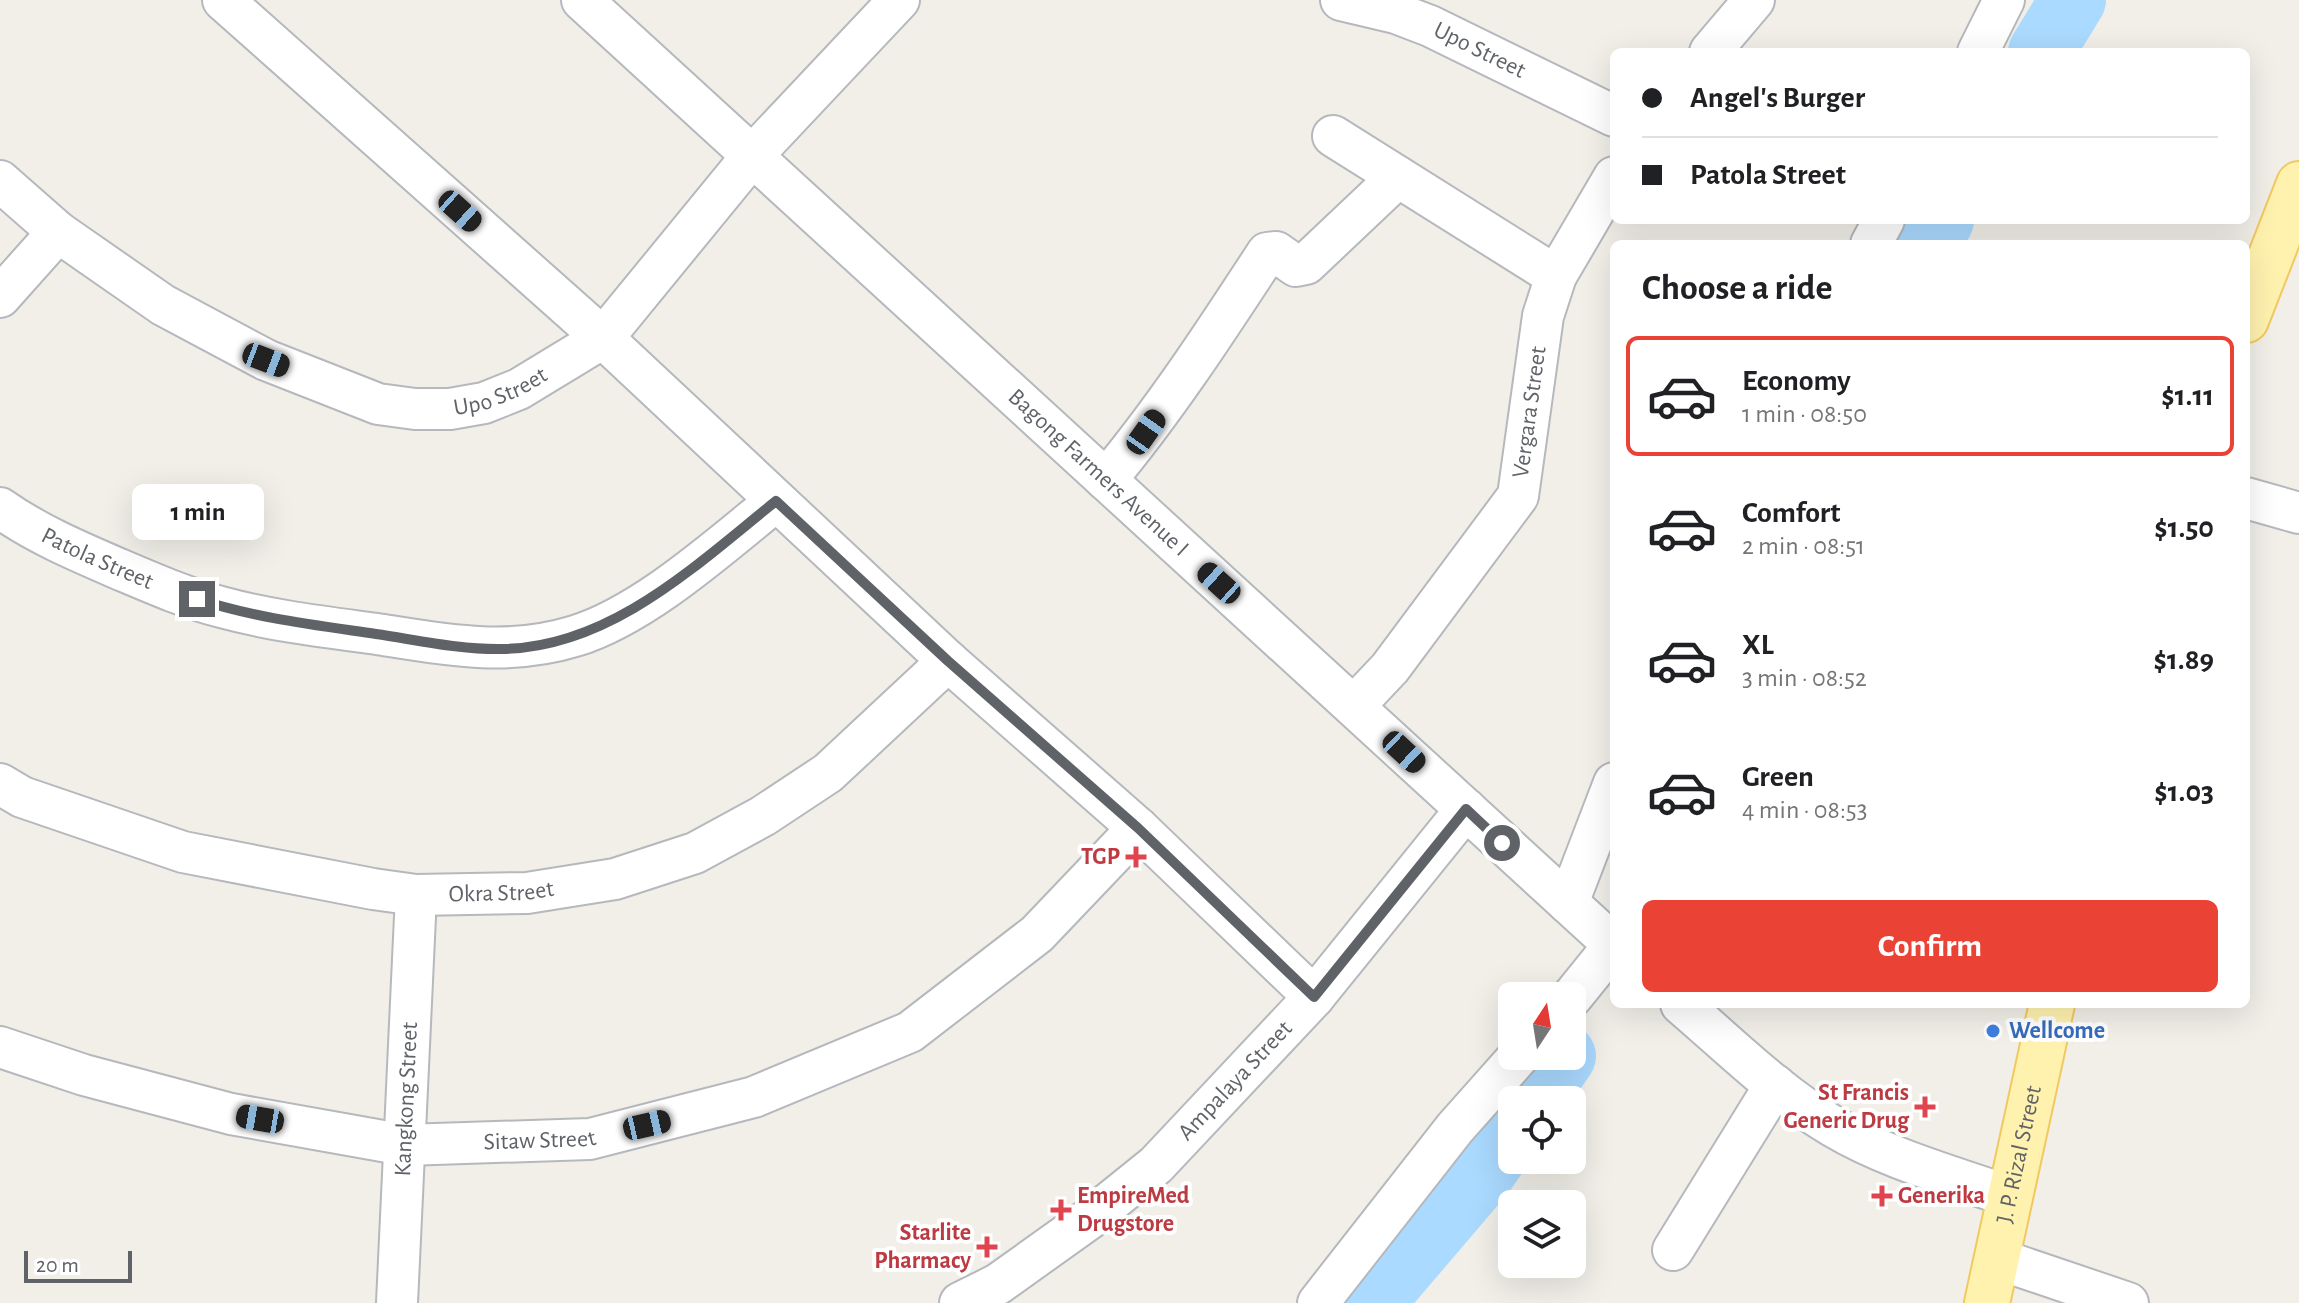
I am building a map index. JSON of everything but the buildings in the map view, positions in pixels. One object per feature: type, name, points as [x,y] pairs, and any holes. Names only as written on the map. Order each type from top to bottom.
[{"type":"main road","points":[[2250,310],[2299,184]]},
{"type":"main road","name":"J. P. Rizal Street","points":[[1987,1303],[2051,1008]]},
{"type":"street","points":[[223,0],[603,338],[948,661],[1138,828],[1314,997]]},
{"type":"street","name":"Bagong Farmers Avenue I","points":[[582,0],[1610,941]]},
{"type":"street","name":"Upo Street","points":[[0,181],[58,232],[163,305],[266,360],[378,404],[415,409],[450,409],[484,403],[519,389],[603,338],[752,156],[899,0]]},
{"type":"street","name":"Upo Street","points":[[1341,0],[1396,13],[1430,26],[1610,114]]},
{"type":"street","points":[[1713,48],[1754,0]]},
{"type":"street","points":[[1980,48],[2004,0]]},
{"type":"street","points":[[1333,136],[1556,276]]},
{"type":"street","points":[[1106,480],[1191,370],[1267,253],[1276,252],[1293,265],[1306,264],[1398,177]]},
{"type":"street","name":"Vergara Street","points":[[1355,705],[1390,668],[1518,496],[1543,316],[1556,276],[1610,184]]},
{"type":"street","points":[[0,297],[58,232]]},
{"type":"street","points":[[2250,499],[2299,513]]},
{"type":"street","name":"Patola Street","points":[[0,508],[58,542],[172,591],[221,607],[270,618],[426,642],[503,649],[541,645],[578,636],[612,621],[680,577],[776,501]]},
{"type":"street","name":"Okra Street","points":[[0,784],[22,797],[183,852],[416,895],[542,891],[615,879],[695,853],[763,816],[828,773],[948,661]]},
{"type":"street","points":[[1568,903],[1610,793]]},
{"type":"street","name":"Ampalaya Street","points":[[960,1303],[998,1284],[1089,1219],[1156,1165],[1314,997],[1466,809]]},
{"type":"street","name":"Sitaw Street","points":[[0,1047],[84,1075],[231,1114],[405,1145],[590,1139],[754,1097],[910,1032],[1037,934],[1138,828]]},
{"type":"street","name":"Kangkong Street","points":[[397,1303],[416,895]]},
{"type":"street","points":[[1584,982],[1610,950]]},
{"type":"street","points":[[1686,1008],[1775,1085],[1835,1128],[1864,1142],[2011,1197]]},
{"type":"street","points":[[1318,1303],[1455,1128],[1507,1070]]},
{"type":"street","points":[[1673,1250],[1775,1085]]},
{"type":"street","points":[[1998,1259],[2128,1303]]},
{"type":"waterway","points":[[2043,48],[2073,0]]},
{"type":"waterway","points":[[1929,240],[1939,224]]},
{"type":"waterway","points":[[1543,1086],[1553,1070]]},
{"type":"waterway","points":[[1371,1303],[1498,1150]]},
{"type":"place","name":"TGP","points":[[1136,857]]},
{"type":"place","name":"Wellcome","points":[[1993,1031]]},
{"type":"place","name":"St Francis Generic Drug","points":[[1925,1107]]},
{"type":"place","name":"Generika","points":[[1882,1196]]},
{"type":"place","name":"EmpireMed Drugstore","points":[[1061,1210]]},
{"type":"place","name":"Starlite Pharmacy","points":[[987,1247]]},
{"type":"route","points":[[197,599],[270,618],[457,646],[503,649],[541,645],[578,636],[612,621],[680,577],[776,501],[948,661],[1138,828],[1314,997],[1466,809],[1502,843]]}]
